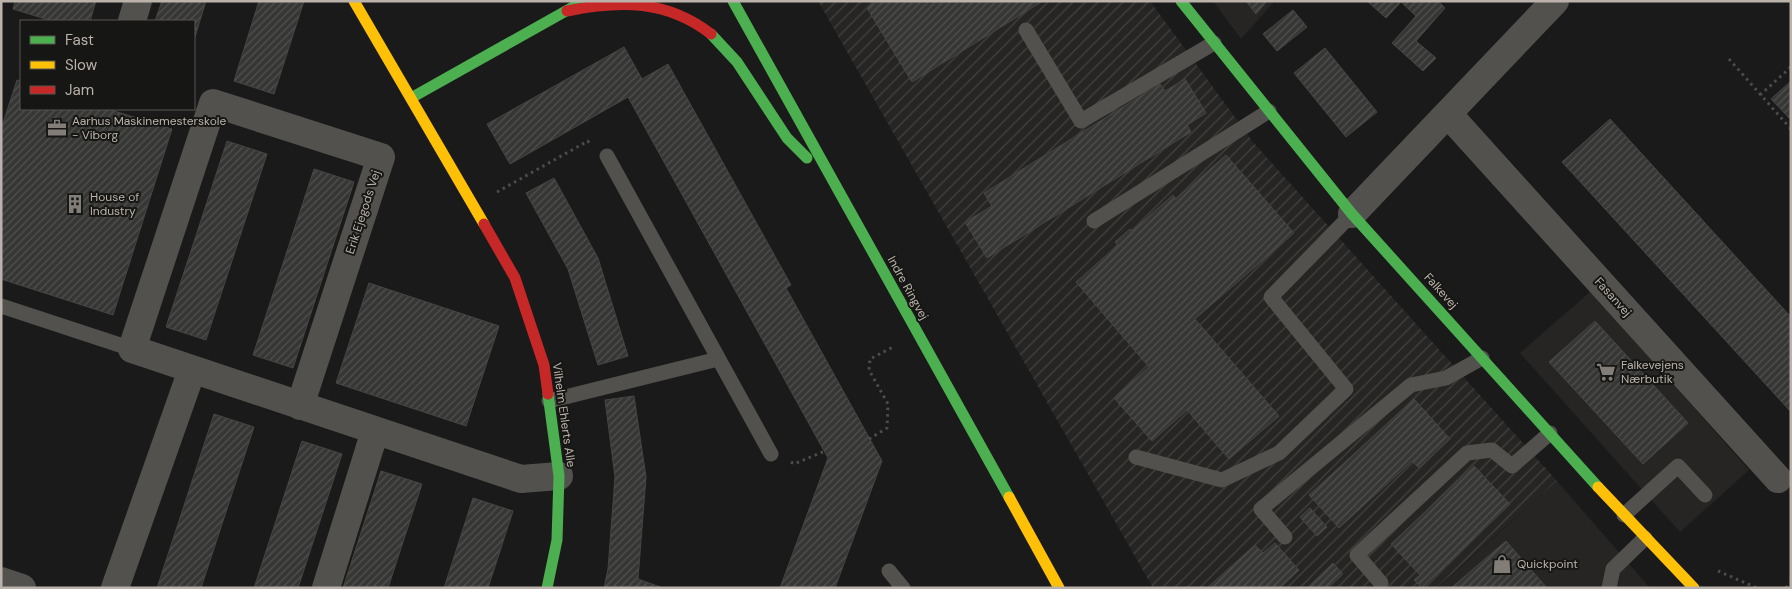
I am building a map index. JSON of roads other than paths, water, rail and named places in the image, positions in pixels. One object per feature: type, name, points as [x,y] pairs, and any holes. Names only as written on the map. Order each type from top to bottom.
[{"type":"street","points":[[132,20],[138,1]]},
{"type":"street","name":"Vilhelm Ehlerts Alle","points":[[354,1],[515,278],[544,366],[559,476],[557,540],[547,588]]},
{"type":"street","points":[[411,98],[584,1]]},
{"type":"street","points":[[566,11],[632,1],[662,8],[695,20],[721,43],[745,70],[781,129],[803,155],[826,170]]},
{"type":"street","name":"Indre Ringvej","points":[[733,1],[1059,588]]},
{"type":"street","name":"Falkevej","points":[[1181,1],[1352,214],[1624,515],[1694,588]]},
{"type":"street","points":[[1352,214],[1555,1]]},
{"type":"street","name":"Erik Ejegods Vej","points":[[132,349],[204,99],[381,157],[300,406]]},
{"type":"street","name":"Fasanvej","points":[[1448,114],[1778,479]]},
{"type":"street","points":[[132,349],[375,432],[521,479],[559,476]]},
{"type":"street","points":[[115,588],[192,370]]},
{"type":"street","points":[[326,588],[375,432]]},
{"type":"street","points":[[1,581],[22,588]]},
{"type":"lane","points":[[1026,30],[1081,121],[1214,43]]},
{"type":"lane","points":[[1094,221],[1269,111]]},
{"type":"lane","points":[[607,156],[771,454]]},
{"type":"lane","points":[[1136,458],[1222,480],[1278,453],[1346,389],[1271,297],[1352,214]]},
{"type":"lane","points":[[1,306],[132,349]]},
{"type":"lane","points":[[1285,537],[1261,510],[1410,385],[1446,378],[1482,358]]},
{"type":"lane","points":[[549,401],[718,360]]},
{"type":"lane","points":[[1381,583],[1357,555],[1467,453],[1492,450],[1512,466],[1550,433]]},
{"type":"lane","points":[[1624,515],[1678,466],[1704,495]]},
{"type":"lane","points":[[1609,588],[1613,569],[1646,538]]},
{"type":"lane","points":[[889,572],[903,588]]},
{"type":"place","name":"Aarhus Maskinemesterskole - Viborg","points":[[57,128]]},
{"type":"place","name":"House of Industry","points":[[75,204]]},
{"type":"place","name":"Falkevejens Nærbutik","points":[[1606,372]]},
{"type":"place","name":"Quickpoint","points":[[1502,564]]}]
